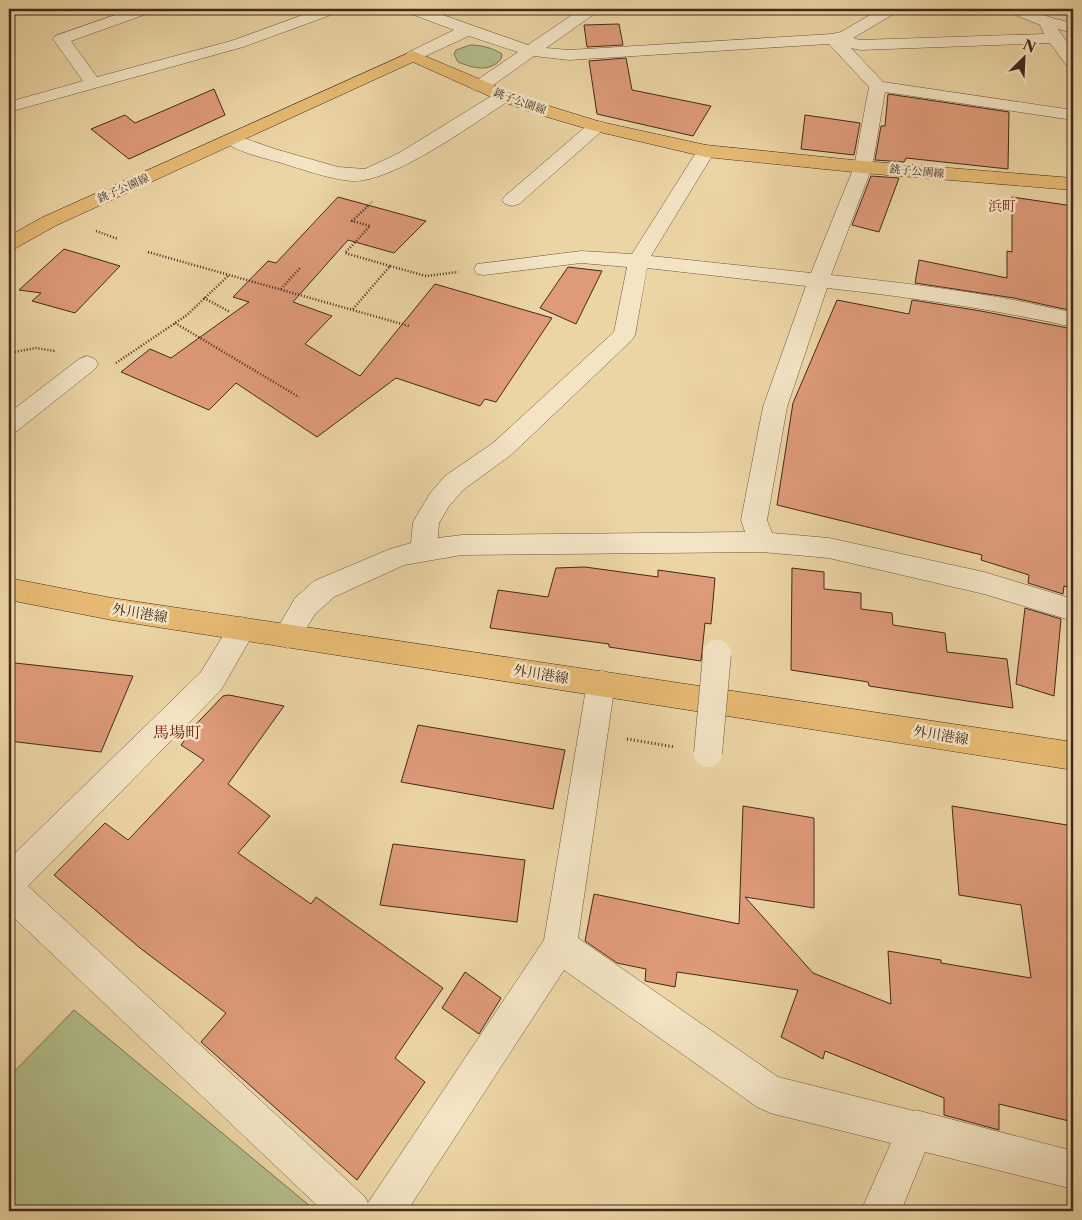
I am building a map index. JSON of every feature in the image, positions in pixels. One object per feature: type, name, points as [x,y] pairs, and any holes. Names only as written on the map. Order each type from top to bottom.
[{"type":"main road","name":"銚子公園線","points":[[9,244],[48,222],[413,56],[504,96],[597,126],[706,151],[863,167],[1073,184]]},
{"type":"main road","name":"外川港線","points":[[9,589],[112,609],[1073,756]]},
{"type":"street","points":[[93,83],[60,39],[146,9]]},
{"type":"street","points":[[9,107],[238,44],[333,9]]},
{"type":"street","points":[[412,9],[531,51],[569,55],[833,39],[847,35],[891,9]]},
{"type":"street","points":[[480,86],[591,9]]},
{"type":"street","points":[[1014,9],[1047,22],[1073,28]]},
{"type":"street","points":[[1047,22],[1054,38],[1073,62]]},
{"type":"street","points":[[413,56],[468,30]]},
{"type":"street","points":[[833,39],[860,45],[1054,38]]},
{"type":"street","points":[[833,39],[878,86],[1073,115]]},
{"type":"street","points":[[762,542],[754,520],[775,408],[819,280],[863,167],[878,86]]},
{"type":"street","points":[[232,139],[249,148],[340,173],[370,173],[398,162],[504,96]]},
{"type":"street","points":[[512,200],[597,126]]},
{"type":"street","points":[[424,550],[426,522],[440,499],[454,482],[502,449],[624,335],[638,261],[706,151]]},
{"type":"street","points":[[484,269],[581,257],[638,261],[915,291],[1041,312],[1073,320]]},
{"type":"street","points":[[9,426],[87,364]]},
{"type":"street","points":[[287,636],[305,606],[324,589],[399,556],[462,544],[762,542],[829,548],[984,583],[1073,610]]},
{"type":"street","points":[[9,882],[211,681],[242,629]]},
{"type":"street","points":[[708,753],[717,654]]},
{"type":"street","points":[[384,1211],[560,946],[601,683]]},
{"type":"street","points":[[9,890],[351,1211]]},
{"type":"street","points":[[560,946],[770,1094],[1073,1170]]},
{"type":"street","points":[[881,1211],[916,1130]]},
{"type":"path","points":[[378,195],[352,221],[370,226],[345,253],[426,276],[484,269]]},
{"type":"path","points":[[148,252],[408,326]]},
{"type":"path","points":[[353,309],[390,266]]},
{"type":"path","points":[[281,289],[301,267]]},
{"type":"path","points":[[87,364],[114,364],[175,323],[229,274]]},
{"type":"path","points":[[204,298],[230,312]]},
{"type":"path","points":[[175,323],[299,397]]},
{"type":"path","points":[[624,739],[708,753]]},
{"type":"green space","points":[[470,45],[483,46],[495,50],[502,54],[501,59],[486,68],[469,66],[458,62],[454,54],[456,50]]},
{"type":"green space","points":[[74,1010],[316,1211],[9,1211],[9,1077]]},
{"type":"building","points":[[619,24],[623,45],[587,47],[584,25]]},
{"type":"building","points":[[626,58],[632,90],[711,106],[693,136],[597,114],[589,61]]},
{"type":"building","points":[[214,89],[225,115],[129,159],[91,129],[125,115],[135,123]]},
{"type":"building","points":[[888,94],[1009,112],[1008,169],[906,158],[904,162],[875,160],[881,126],[885,126]]},
{"type":"building","points":[[805,115],[860,123],[854,155],[801,149]]},
{"type":"building","points":[[871,176],[899,178],[879,232],[852,225]]},
{"type":"building","points":[[338,197],[426,221],[394,253],[348,240],[293,302],[332,316],[305,344],[360,376],[435,284],[552,318],[496,402],[485,399],[480,406],[396,378],[317,437],[236,383],[209,410],[121,372],[150,349],[171,358],[249,302],[233,297],[268,261],[276,263]]},
{"type":"building","points":[[1012,197],[1073,206],[1073,311],[1014,298],[915,283],[919,260],[1007,278],[1007,251],[1012,252]]},
{"type":"building","points":[[64,249],[120,266],[75,313],[32,301],[41,293],[19,290]]},
{"type":"building","points":[[568,267],[602,271],[576,324],[540,308]]},
{"type":"building","points":[[837,300],[909,314],[912,300],[1073,329],[1073,589],[1064,586],[1063,594],[1028,583],[1029,575],[981,560],[982,555],[777,505],[793,403]]},
{"type":"building","points":[[585,567],[658,577],[658,570],[715,578],[711,624],[705,623],[701,661],[609,647],[609,644],[490,628],[498,590],[548,597],[556,568]]},
{"type":"building","points":[[792,568],[824,572],[824,589],[861,593],[861,609],[892,613],[893,625],[945,633],[947,652],[1007,659],[1013,708],[869,686],[868,682],[791,670]]},
{"type":"building","points":[[1025,608],[1061,619],[1054,696],[1016,684]]},
{"type":"building","points":[[15,663],[133,676],[101,752],[9,741],[9,676]]},
{"type":"building","points":[[229,695],[284,706],[228,784],[270,816],[238,853],[311,904],[316,897],[443,988],[395,1058],[425,1082],[357,1180],[201,1042],[226,1013],[140,948],[54,875],[105,823],[128,840],[204,760],[181,745],[184,741],[182,739],[223,696]]},
{"type":"building","points":[[418,725],[565,750],[553,809],[401,782]]},
{"type":"building","points":[[743,806],[814,818],[814,908],[745,897],[813,973],[891,1004],[888,951],[941,960],[941,963],[1031,978],[1021,905],[959,895],[952,806],[1073,826],[1073,1122],[999,1104],[999,1130],[944,1115],[944,1098],[825,1051],[823,1059],[781,1037],[798,990],[677,972],[675,987],[645,981],[646,969],[617,963],[585,941],[594,894],[739,924]]},
{"type":"building","points":[[393,844],[525,860],[517,922],[380,905]]},
{"type":"building","points":[[465,972],[501,998],[479,1034],[442,1008]]},
{"type":"district","name":"浜町","points":[[1002,206]]},
{"type":"district","name":"馬場町","points":[[177,732]]}]
